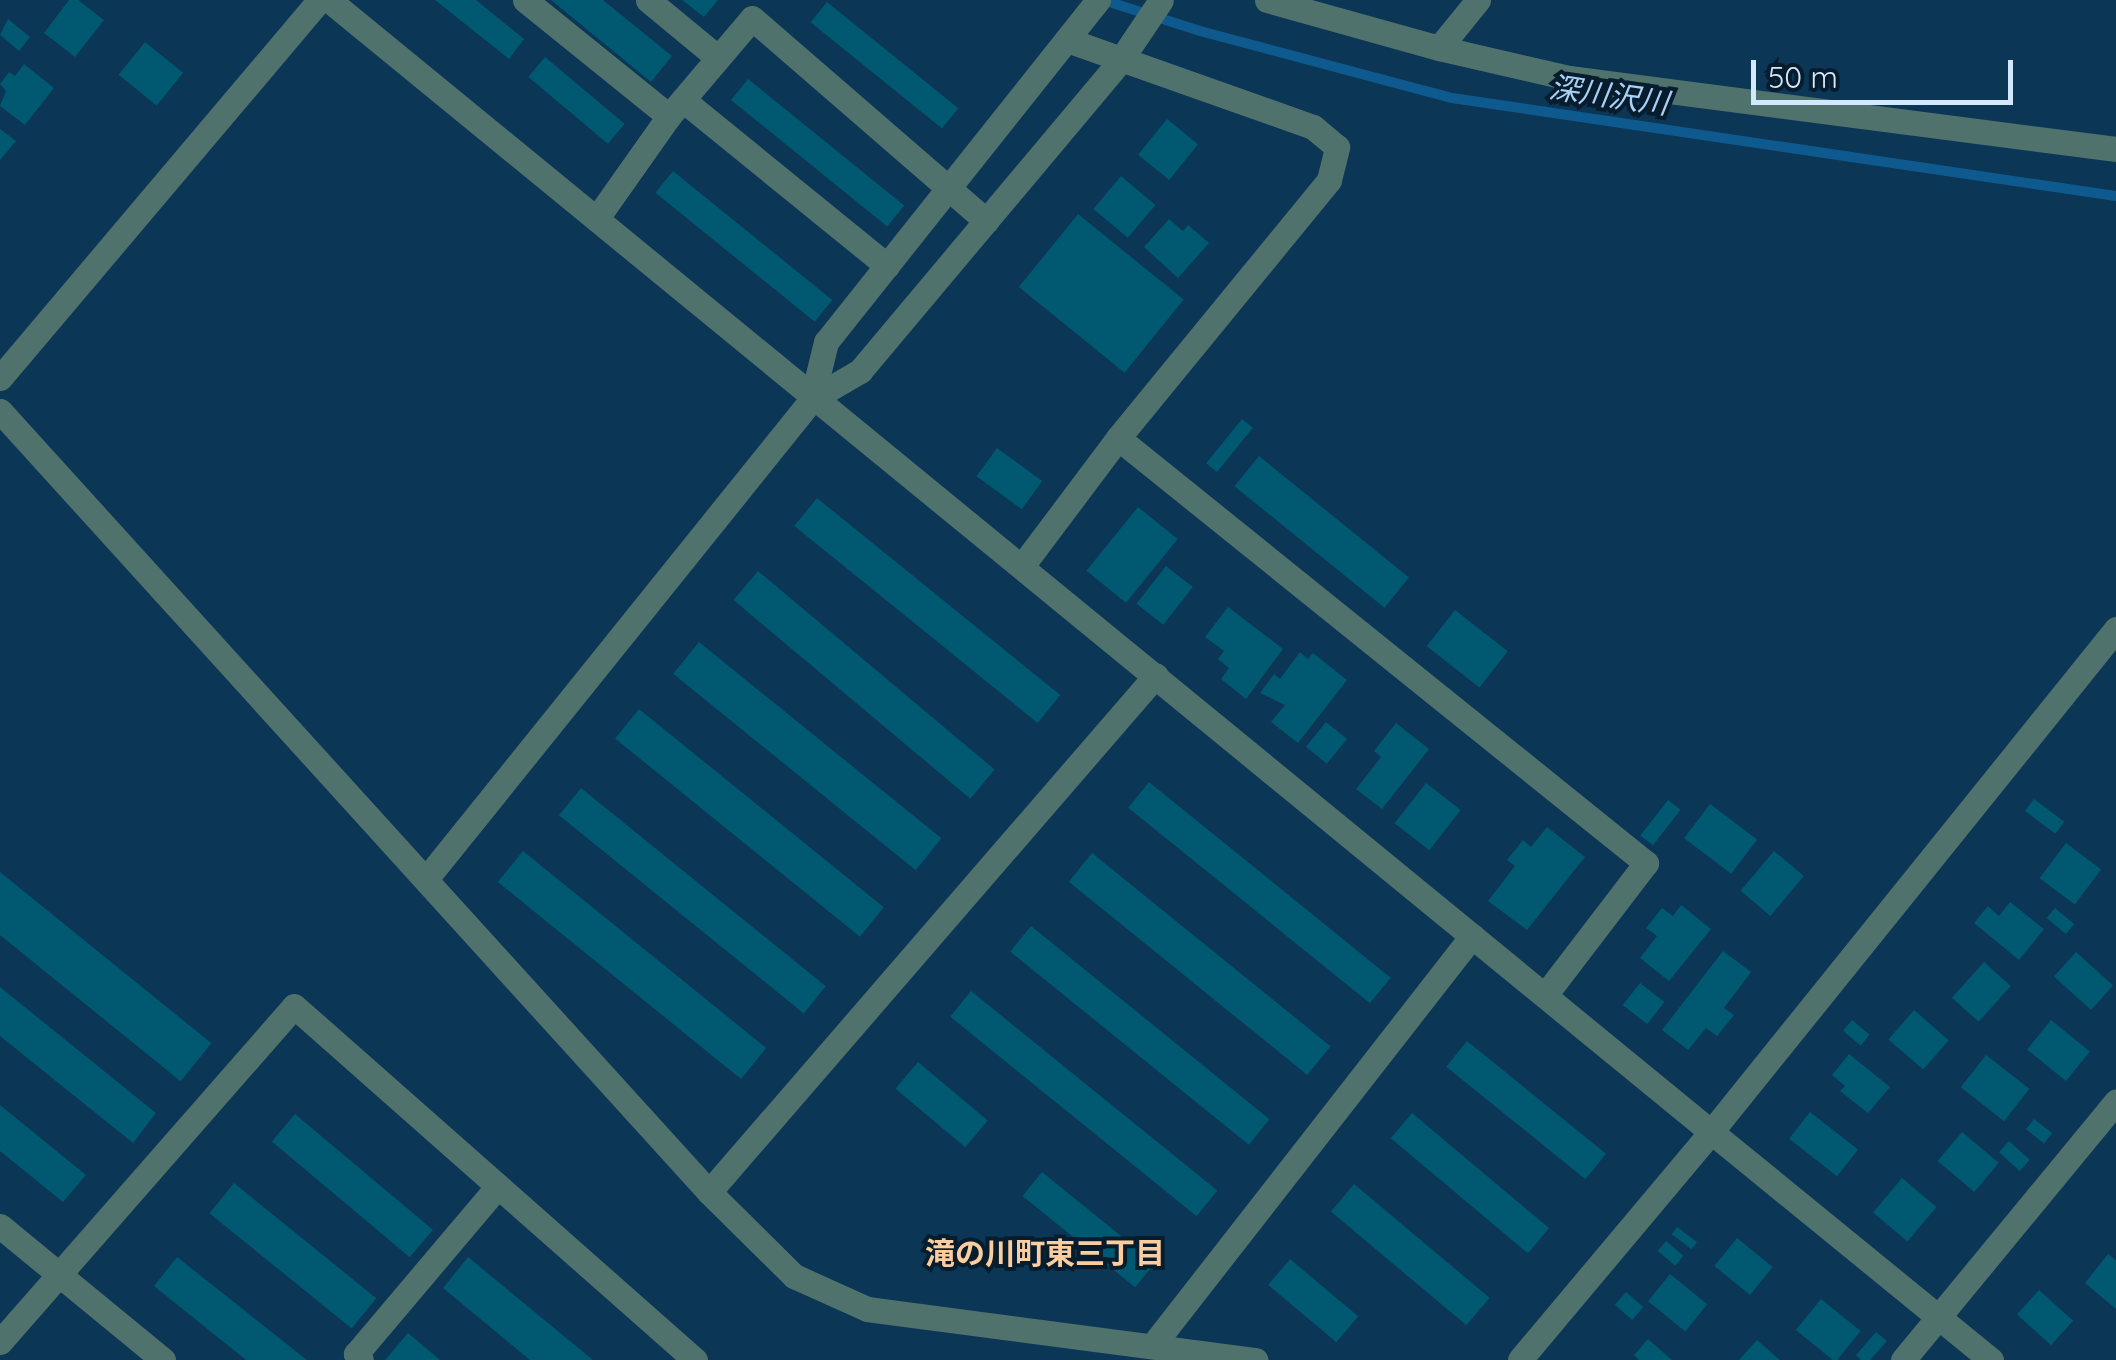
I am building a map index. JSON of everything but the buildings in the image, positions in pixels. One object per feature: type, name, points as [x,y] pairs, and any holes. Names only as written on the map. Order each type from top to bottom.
[{"type":"street","points":[[0,378],[320,0]]},
{"type":"street","points":[[329,0],[1991,1360]]},
{"type":"street","points":[[525,0],[886,266]]},
{"type":"street","points":[[648,0],[718,58]]},
{"type":"street","points":[[426,879],[812,399],[860,370],[1120,62],[1161,0]]},
{"type":"street","points":[[1267,0],[1439,48],[1569,78],[2116,149]]},
{"type":"street","points":[[1439,48],[1478,0]]},
{"type":"street","points":[[812,399],[826,342],[1093,6]]},
{"type":"street","points":[[597,218],[676,108],[752,18],[986,221]]},
{"type":"street","points":[[1022,566],[1118,438],[1329,180],[1337,147],[1313,126],[1120,62],[1067,40]]},
{"type":"street","points":[[0,411],[709,1192],[794,1276],[867,1309],[1256,1360]]},
{"type":"street","points":[[1118,438],[1646,863],[1546,994]]},
{"type":"street","points":[[1520,1360],[1710,1132],[2116,629]]},
{"type":"street","points":[[709,1192],[1156,675]]},
{"type":"street","points":[[1154,1345],[1472,936]]},
{"type":"street","points":[[0,1342],[294,1006],[695,1360]]},
{"type":"street","points":[[1902,1360],[2116,1102]]},
{"type":"street","points":[[361,1360],[356,1354],[498,1186]]},
{"type":"street","points":[[0,1226],[60,1271],[163,1360]]},
{"type":"waterway","name":"深川沢川","points":[[1103,0],[1200,31],[1452,98],[2116,196]]},
{"type":"district","name":"滝の川町東三丁目","points":[[1045,1253]]}]
